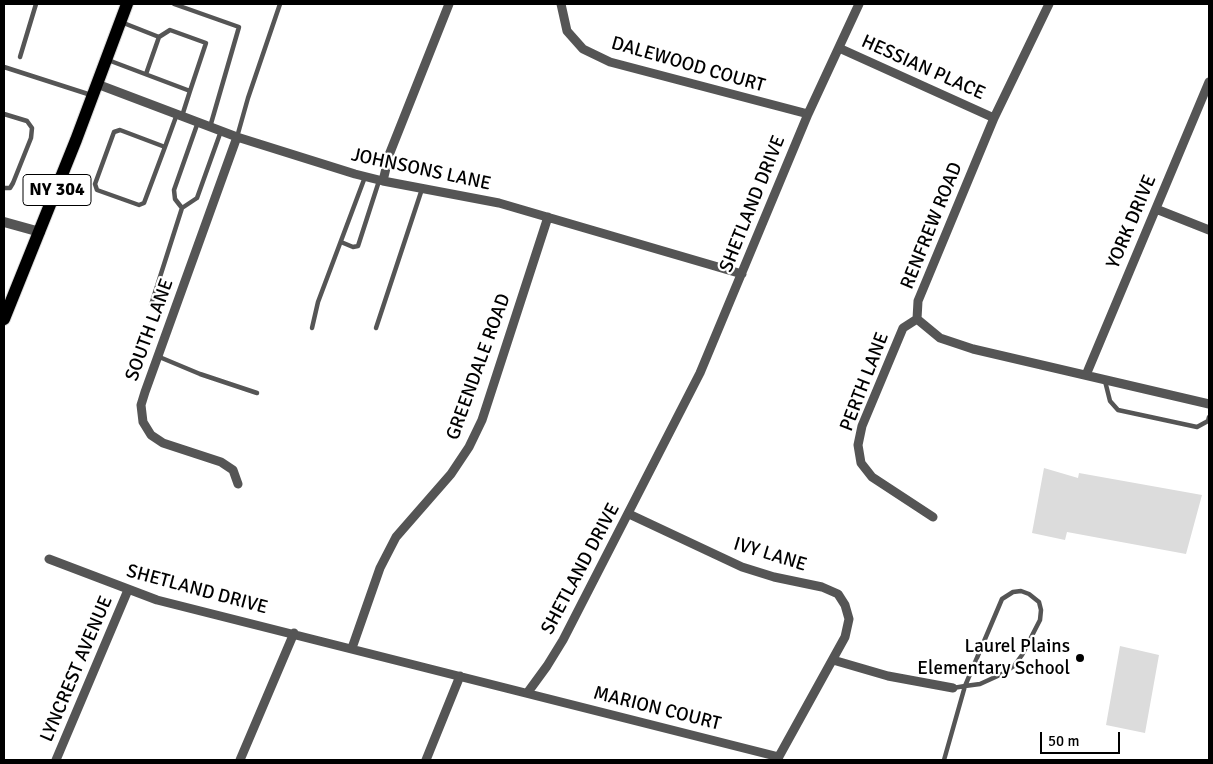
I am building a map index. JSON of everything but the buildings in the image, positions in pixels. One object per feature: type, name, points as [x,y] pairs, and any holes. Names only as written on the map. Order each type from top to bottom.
[{"type":"main road","name":"NY 304","points":[[4,319],[40,232],[127,4]]},
{"type":"street","points":[[381,181],[389,155],[449,4]]},
{"type":"street","name":"DALEWOOD COURT","points":[[561,4],[567,31],[583,49],[610,62],[808,114]]},
{"type":"street","name":"SHETLAND DRIVE","points":[[49,559],[157,600],[528,692],[563,640],[700,373],[808,114],[859,4]]},
{"type":"street","name":"RENFREW ROAD","points":[[1049,4],[994,118],[918,301],[918,319],[940,338],[973,350],[1209,404]]},
{"type":"street","name":"HESSIAN PLACE","points":[[839,48],[994,118]]},
{"type":"street","name":"YORK DRIVE","points":[[1086,375],[1209,82]]},
{"type":"street","name":"JOHNSONS LANE","points":[[95,90],[179,115],[237,137],[365,177],[499,203],[742,274]]},
{"type":"street","name":"SOUTH LANE","points":[[237,137],[141,405],[143,422],[151,435],[163,443],[221,462],[232,470],[238,484]]},
{"type":"street","points":[[1156,209],[1209,230]]},
{"type":"street","name":"GREENDALE ROAD","points":[[352,648],[380,568],[396,537],[451,474],[469,447],[482,420],[548,217]]},
{"type":"street","points":[[4,222],[40,232]]},
{"type":"street","name":"PERTH LANE","points":[[918,319],[903,328],[862,426],[858,445],[861,463],[872,477],[933,517]]},
{"type":"street","name":"IVY LANE","points":[[629,514],[742,568],[822,587],[838,594],[845,605],[849,619],[845,637],[833,660]]},
{"type":"street","name":"LYNCREST AVENUE","points":[[56,760],[128,590]]},
{"type":"street","points":[[240,760],[294,633]]},
{"type":"street","points":[[778,758],[833,660],[888,676],[953,688]]},
{"type":"street","points":[[426,760],[460,676]]},
{"type":"street","name":"MARION COURT","points":[[528,692],[778,758]]},
{"type":"lane","points":[[20,57],[36,4]]},
{"type":"lane","points":[[174,4],[239,27],[210,127]]},
{"type":"lane","points":[[237,137],[248,98],[280,4]]},
{"type":"lane","points":[[120,22],[159,37]]},
{"type":"lane","points":[[146,74],[159,37],[170,30],[206,43],[190,91],[165,147],[144,203],[139,205],[97,190],[95,184],[114,132],[120,130],[165,147]]},
{"type":"lane","points":[[106,60],[190,91]]},
{"type":"lane","points":[[4,67],[95,90]]},
{"type":"lane","points":[[4,114],[27,122],[32,128],[31,138],[13,183],[10,188],[4,188]]},
{"type":"lane","points":[[182,208],[175,199],[174,190],[198,122]]},
{"type":"lane","points":[[151,305],[182,208],[197,198],[221,131]]},
{"type":"lane","points":[[312,328],[318,302],[365,177]]},
{"type":"lane","points":[[341,242],[353,247],[358,246],[381,181]]},
{"type":"lane","points":[[376,328],[422,189]]},
{"type":"lane","points":[[157,356],[200,374],[256,393]]},
{"type":"lane","points":[[1105,379],[1110,401],[1118,410],[1197,427],[1208,421],[1209,417]]},
{"type":"lane","points":[[944,760],[965,686],[1002,599],[1013,592],[1021,591],[1029,594],[1039,602],[1041,610],[1040,620],[1022,655],[1014,666],[980,684],[965,686],[953,688]]},
{"type":"shaded area","points":[[1044,468],[1078,478],[1079,473],[1202,495],[1186,554],[1067,532],[1065,540],[1032,533]]},
{"type":"shaded area","points":[[1120,646],[1159,655],[1145,733],[1106,725]]},
{"type":"place","name":"Laurel Plains Elementary School","points":[[1080,658]]}]
